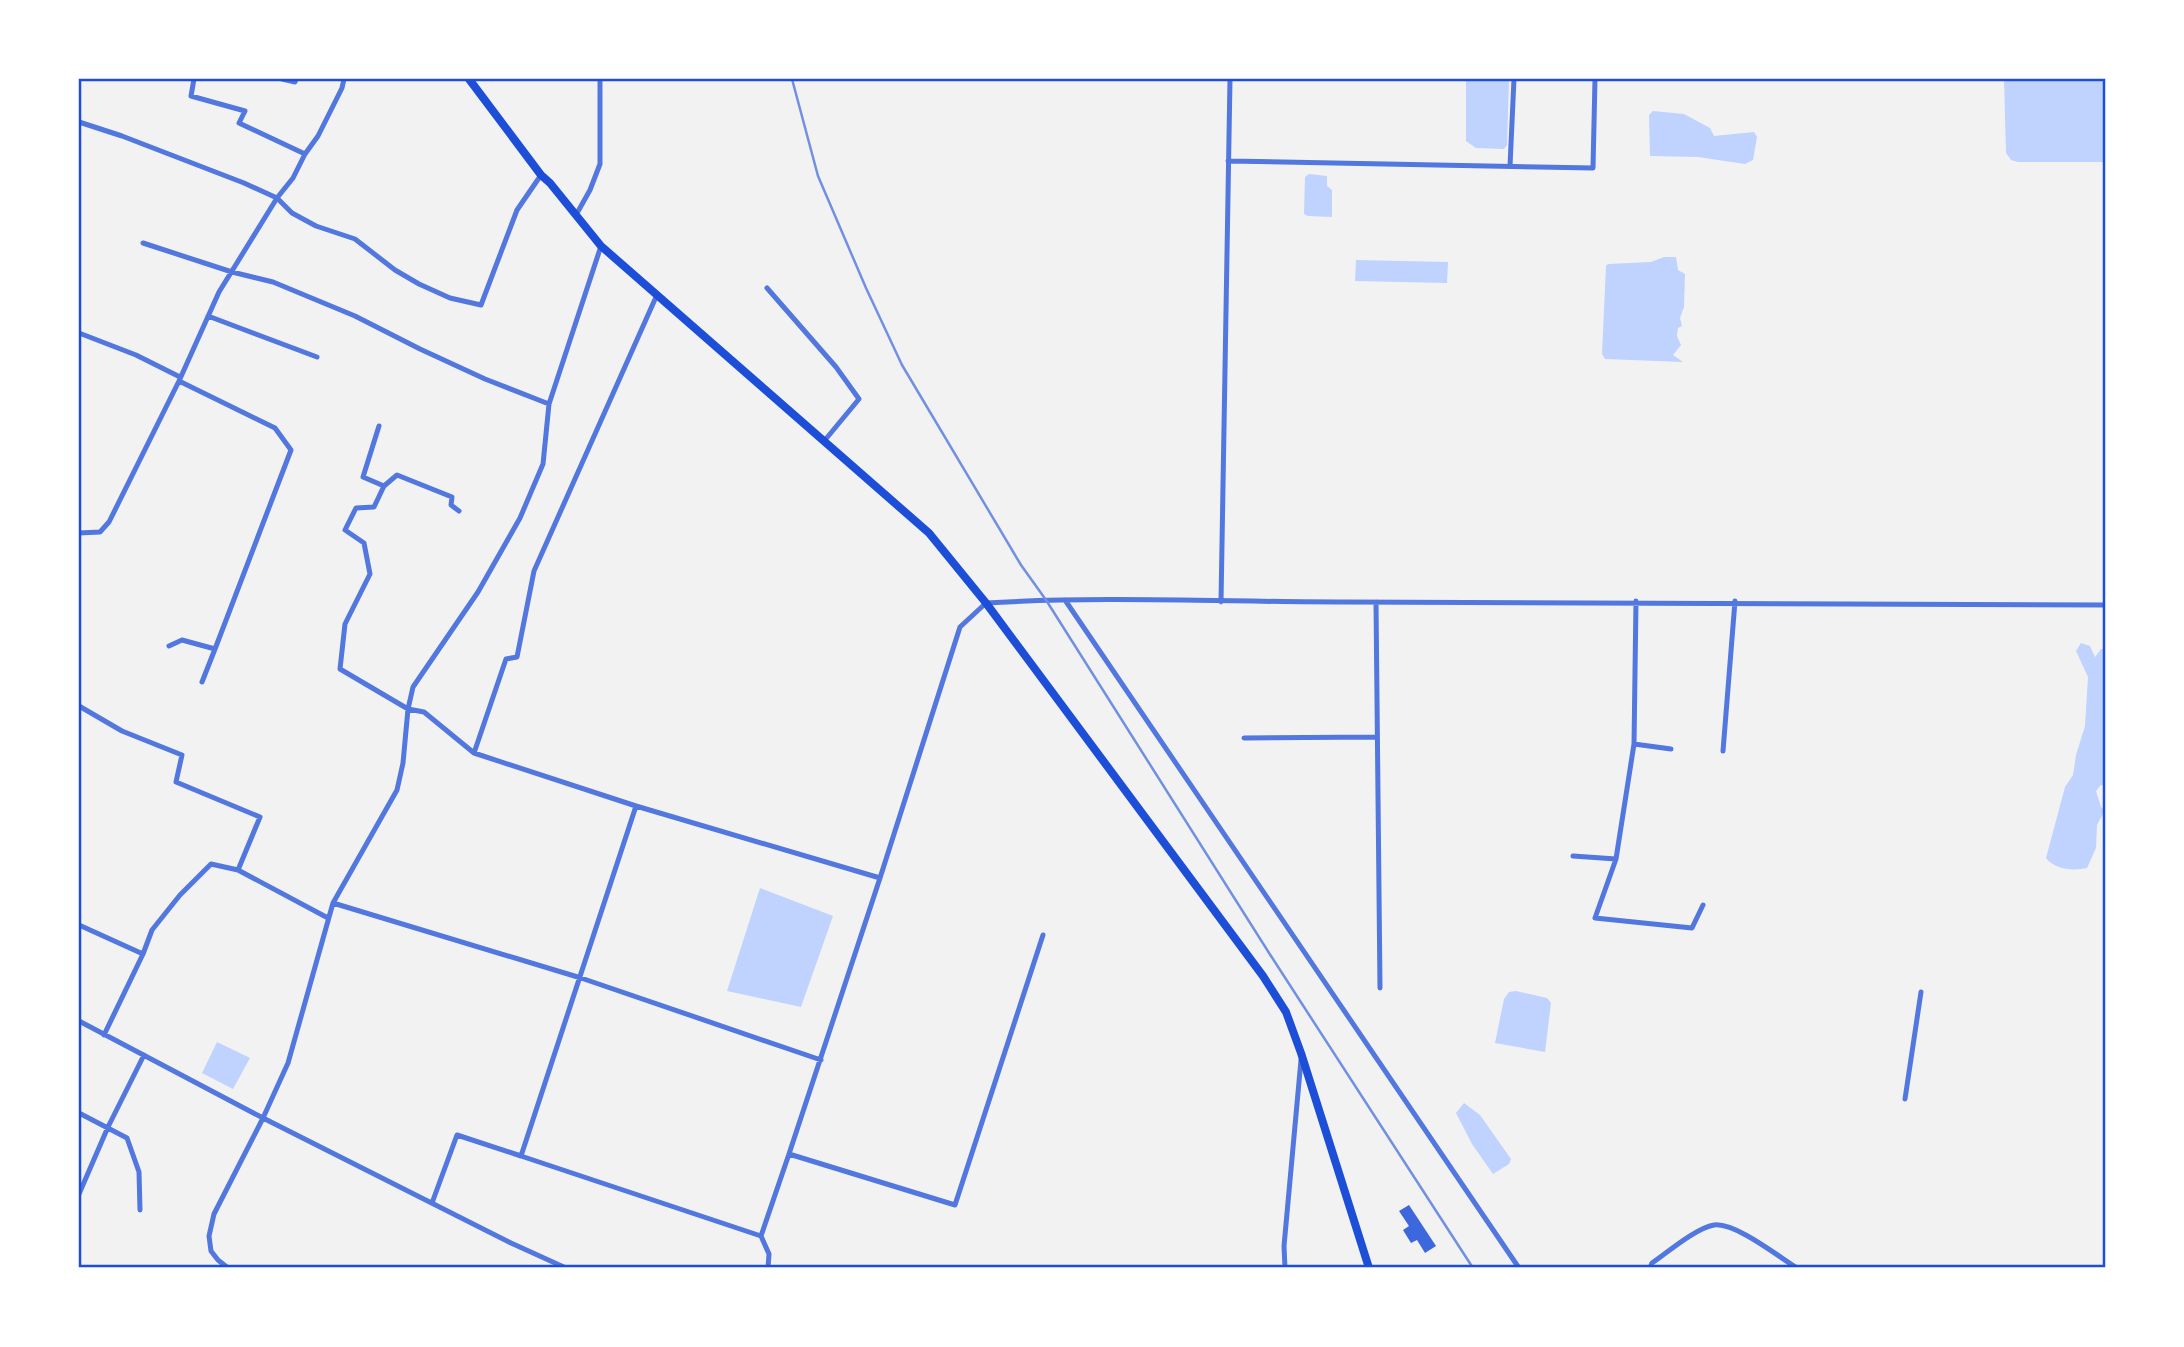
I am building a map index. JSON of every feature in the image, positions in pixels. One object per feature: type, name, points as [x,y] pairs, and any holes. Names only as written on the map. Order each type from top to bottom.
[{"type":"highway","points":[[469,79],[541,174],[601,246],[929,533],[986,603],[1274,992],[1286,1012],[1369,1268]]},
{"type":"street","points":[[194,79],[191,96],[245,111],[239,124],[304,154]]},
{"type":"street","points":[[282,79],[295,82],[296,79]]},
{"type":"street","points":[[79,533],[100,532],[110,522],[208,316],[277,198],[293,178],[304,154],[318,136],[344,79]]},
{"type":"street","points":[[576,215],[600,164],[600,79]]},
{"type":"street","points":[[1221,602],[1230,79]]},
{"type":"street","points":[[1510,166],[1514,79]]},
{"type":"street","points":[[1228,161],[1593,168],[1595,79]]},
{"type":"street","points":[[79,122],[164,151],[277,198],[292,213],[304,220],[355,239],[395,270],[419,284],[450,298],[481,305],[517,210],[541,174]]},
{"type":"street","points":[[143,243],[232,272],[273,282],[355,316],[485,379],[549,404]]},
{"type":"street","points":[[228,1268],[218,1261],[211,1251],[209,1236],[214,1214],[288,1063],[332,903],[397,790],[413,687],[478,592],[520,518],[543,464],[549,404],[601,246]]},
{"type":"street","points":[[767,288],[836,367],[859,399],[825,440]]},
{"type":"street","points":[[474,753],[506,659],[517,657],[534,571],[656,296]]},
{"type":"street","points":[[208,316],[317,357]]},
{"type":"street","points":[[79,333],[136,355],[275,428],[291,450],[291,456],[201,682]]},
{"type":"street","points":[[379,426],[363,477],[384,486]]},
{"type":"street","points":[[459,511],[451,505],[452,497],[397,475],[384,486],[374,507],[356,508],[345,530],[365,543],[370,574],[345,624],[340,670],[408,709],[424,712],[474,753],[636,806],[880,877]]},
{"type":"street","points":[[1065,600],[1520,1268]]},
{"type":"street","points":[[768,1268],[769,1254],[761,1236],[821,1060],[960,627],[986,603],[1065,600],[1735,601],[2105,605]]},
{"type":"street","points":[[1636,601],[1634,744],[1616,859],[1595,918],[1692,928],[1703,905]]},
{"type":"street","points":[[1723,751],[1735,601]]},
{"type":"street","points":[[1376,602],[1380,988]]},
{"type":"street","points":[[169,646],[182,640],[215,649]]},
{"type":"street","points":[[79,706],[122,731],[182,755],[176,782],[260,817],[238,870]]},
{"type":"street","points":[[1244,738],[1377,737]]},
{"type":"street","points":[[1634,744],[1671,749]]},
{"type":"street","points":[[521,1156],[636,806]]},
{"type":"street","points":[[1573,856],[1616,859]]},
{"type":"street","points":[[104,1035],[152,930],[211,864],[238,870],[328,918]]},
{"type":"street","points":[[332,903],[580,978],[821,1060]]},
{"type":"street","points":[[79,926],[143,954]]},
{"type":"street","points":[[789,1154],[955,1205],[1043,935]]},
{"type":"street","points":[[1905,1099],[1921,992]]},
{"type":"street","points":[[79,1021],[511,1244],[566,1268]]},
{"type":"street","points":[[1285,1268],[1284,1246],[1301,1053]]},
{"type":"street","points":[[79,1194],[108,1127],[144,1055]]},
{"type":"street","points":[[79,1113],[124,1135],[128,1140],[139,1172],[140,1210]]},
{"type":"street","points":[[432,1203],[457,1135],[761,1236]]},
{"type":"street","points":[[1650,1268],[1661,1256],[1715,1225],[1737,1230],[1797,1268]]},
{"type":"water","points":[[1466,79],[1509,79],[1507,145],[1504,149],[1476,148],[1466,141]]},
{"type":"water","points":[[2004,79],[2105,79],[2105,162],[2011,160],[2006,153]]},
{"type":"water","points":[[1653,111],[1684,114],[1710,128],[1714,136],[1754,132],[1757,137],[1753,160],[1745,164],[1698,157],[1650,156],[1649,115]]},
{"type":"water","points":[[1309,174],[1327,176],[1327,186],[1332,190],[1332,217],[1304,214],[1305,177]]},
{"type":"water","points":[[1664,257],[1676,257],[1678,270],[1685,274],[1684,307],[1680,318],[1682,326],[1678,328],[1677,336],[1681,345],[1673,355],[1683,362],[1605,359],[1602,354],[1606,266],[1651,262]]},
{"type":"water","points":[[1356,260],[1448,262],[1447,283],[1355,281]]},
{"type":"water","points":[[2081,643],[2090,646],[2095,657],[2101,649],[2105,649],[2105,785],[2101,785],[2096,791],[2101,807],[2105,810],[2097,825],[2096,848],[2087,868],[2071,869],[2054,865],[2046,858],[2065,787],[2073,775],[2085,726],[2088,677],[2076,651]]},
{"type":"water","points":[[760,888],[833,916],[801,1007],[727,991]]},
{"type":"water","points":[[1509,992],[1547,998],[1551,1003],[1545,1052],[1495,1043],[1504,999]]},
{"type":"water","points":[[217,1042],[250,1058],[233,1089],[202,1073]]},
{"type":"water","points":[[1464,1103],[1480,1115],[1511,1159],[1509,1164],[1493,1174],[1472,1144],[1456,1113]]},
{"type":"building","points":[[1409,1205],[1436,1246],[1425,1253],[1417,1240],[1411,1243],[1403,1230],[1409,1226],[1399,1211]]},
{"type":"railway","points":[[792,79],[818,176],[902,365],[1021,565],[1473,1268]]}]
